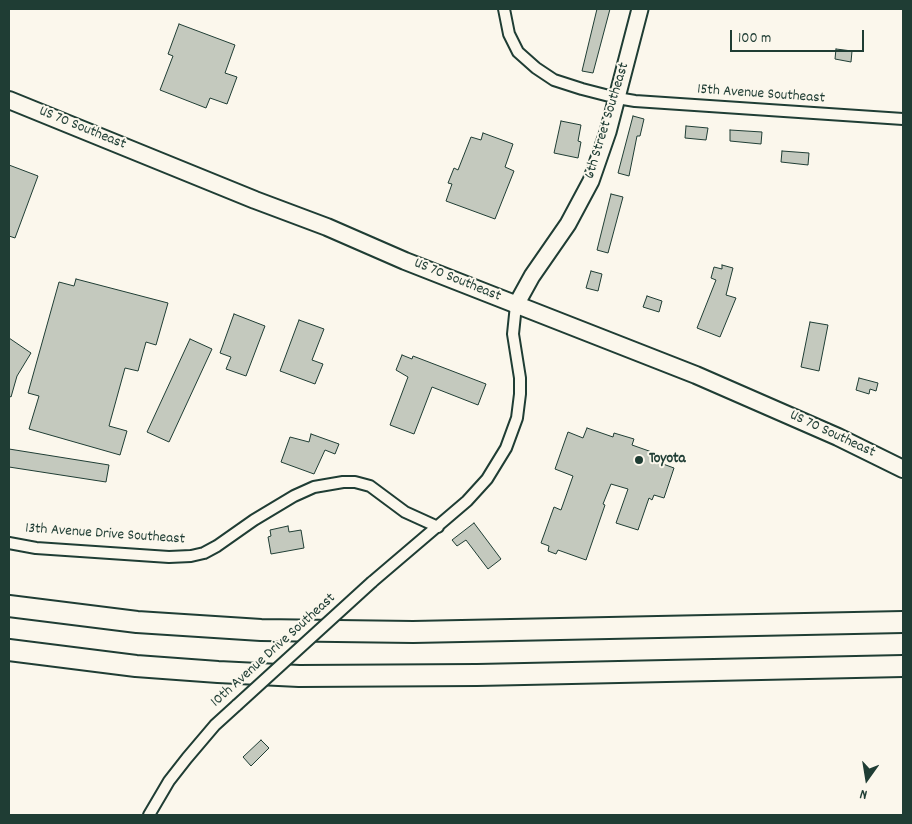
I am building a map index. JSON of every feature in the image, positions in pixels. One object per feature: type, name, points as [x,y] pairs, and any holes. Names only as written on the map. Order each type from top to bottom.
[{"type":"highway","points":[[9,606],[137,622],[261,630],[423,631],[903,622]]},
{"type":"highway","points":[[9,650],[136,666],[299,676],[487,675],[903,666]]},
{"type":"main road","name":"US 70 Southeast","points":[[9,100],[516,305],[696,375],[903,468]]},
{"type":"street","name":"15th Avenue Southeast","points":[[504,9],[509,34],[518,52],[536,68],[554,80],[617,98],[699,106],[903,119]]},
{"type":"street","name":"6th Street Southeast","points":[[516,305],[532,276],[568,224],[586,192],[601,153],[640,9]]},
{"type":"street","name":"10th Avenue Drive Southeast","points":[[149,815],[169,781],[216,725],[372,582],[467,501],[487,479],[501,459],[513,432],[520,394],[519,370],[513,334],[516,305]]},
{"type":"street","name":"13th Avenue Drive Southeast","points":[[9,543],[36,548],[169,557],[191,556],[204,553],[217,546],[254,520],[294,496],[314,487],[343,482],[355,482],[370,486],[404,512],[438,527]]},
{"type":"building","points":[[597,9],[610,9],[593,73],[582,71]]},
{"type":"building","points":[[179,24],[235,45],[225,73],[237,77],[227,104],[210,98],[206,108],[160,90],[173,56],[168,54]]},
{"type":"building","points":[[836,49],[852,51],[851,62],[835,59]]},
{"type":"building","points":[[633,116],[644,119],[640,136],[637,136],[629,176],[618,173]]},
{"type":"building","points":[[561,121],[581,125],[578,141],[581,142],[578,158],[554,153]]},
{"type":"building","points":[[686,126],[708,128],[706,140],[685,138]]},
{"type":"building","points":[[730,130],[762,132],[761,144],[730,141]]},
{"type":"building","points":[[483,133],[513,144],[505,167],[514,171],[495,219],[446,201],[452,184],[448,183],[454,168],[458,170],[471,137],[481,140]]},
{"type":"building","points":[[782,151],[809,153],[808,165],[781,162]]},
{"type":"building","points":[[9,165],[38,176],[15,238],[9,236]]},
{"type":"building","points":[[611,194],[623,197],[608,253],[597,250]]},
{"type":"building","points":[[722,265],[733,268],[726,295],[736,298],[720,337],[697,328],[716,280],[711,278],[714,267],[722,269]]},
{"type":"building","points":[[591,271],[602,274],[598,291],[586,288]]},
{"type":"building","points":[[76,279],[168,303],[156,345],[146,342],[138,371],[125,368],[109,426],[127,431],[120,455],[29,429],[39,396],[28,393],[59,282],[74,286]]},
{"type":"building","points":[[647,296],[662,301],[659,312],[643,307]]},
{"type":"building","points":[[234,314],[265,326],[246,376],[226,369],[231,357],[220,353]]},
{"type":"building","points":[[299,320],[324,329],[312,360],[323,364],[315,384],[280,371]]},
{"type":"building","points":[[810,322],[828,325],[819,371],[801,367]]},
{"type":"building","points":[[9,338],[31,353],[17,376],[11,397],[9,396]]},
{"type":"building","points":[[190,339],[212,349],[169,442],[147,432]]},
{"type":"building","points":[[402,355],[412,359],[413,356],[486,384],[478,405],[432,387],[414,434],[390,425],[408,377],[396,370]]},
{"type":"building","points":[[859,378],[878,383],[876,391],[870,389],[869,394],[856,390]]},
{"type":"building","points":[[587,428],[613,437],[614,433],[634,439],[632,445],[666,457],[663,464],[674,468],[664,498],[654,495],[652,500],[649,498],[638,530],[616,523],[628,489],[611,484],[586,560],[558,550],[556,554],[548,551],[549,546],[541,543],[554,507],[561,510],[573,476],[555,469],[568,432],[583,438]]},
{"type":"building","points":[[311,434],[339,444],[335,454],[325,450],[314,474],[281,462],[290,437],[309,442]]},
{"type":"building","points":[[9,449],[109,465],[106,482],[9,467]]},
{"type":"building","points":[[474,523],[501,559],[488,569],[466,540],[457,546],[452,540]]},
{"type":"building","points":[[288,526],[289,532],[301,530],[304,548],[271,554],[268,537],[271,536],[270,530]]},
{"type":"building","points":[[261,740],[269,748],[251,766],[243,757]]},
{"type":"place","name":"Toyota","points":[[639,460]]}]
